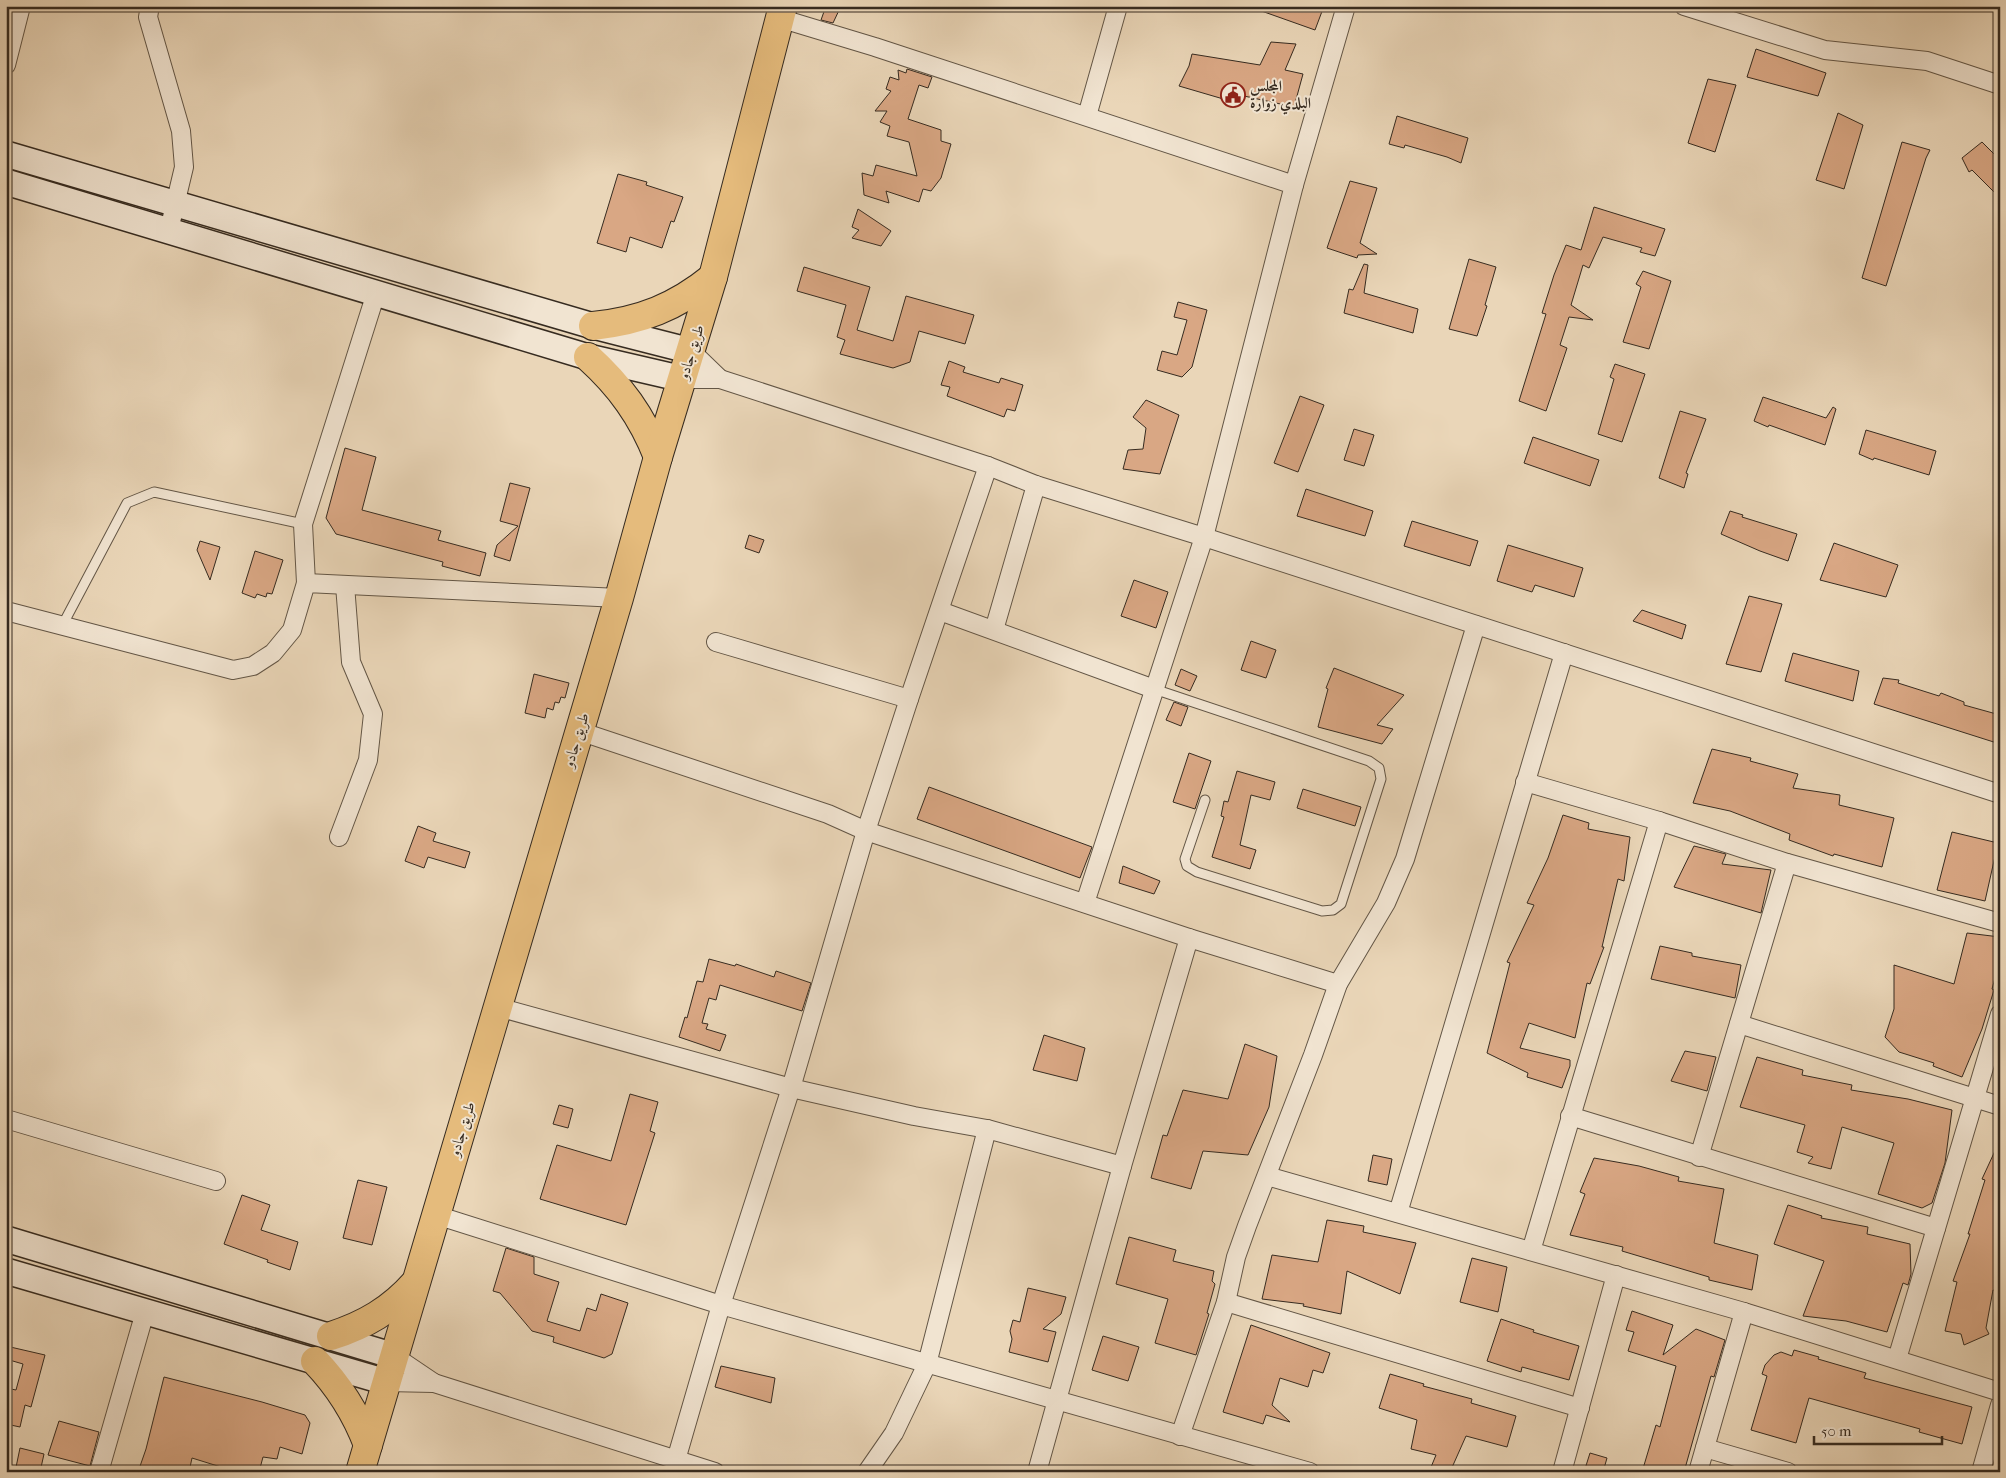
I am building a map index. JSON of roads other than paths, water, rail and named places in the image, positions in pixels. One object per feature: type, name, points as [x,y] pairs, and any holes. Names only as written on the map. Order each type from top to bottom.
[{"type":"highway","name":"طريق جادو","points":[[360,1472],[619,598],[658,457],[714,277],[781,12]]},
{"type":"highway","points":[[593,326],[615,324],[658,312],[690,294],[714,277]]},
{"type":"highway","points":[[588,357],[623,392],[645,426],[658,457]]},
{"type":"highway","points":[[331,1336],[351,1330],[376,1317],[404,1296],[417,1280]]},
{"type":"highway","points":[[315,1361],[327,1373],[346,1400],[368,1446]]},
{"type":"street","points":[[6,64],[21,6]]},
{"type":"street","points":[[150,6],[148,17],[181,131],[184,167],[169,230]]},
{"type":"street","points":[[1087,116],[1118,6]]},
{"type":"street","points":[[1085,903],[1204,536],[1294,185],[1346,6]]},
{"type":"street","points":[[1684,6],[1825,50],[1927,62],[2000,85]]},
{"type":"street","points":[[781,12],[875,47],[1294,185]]},
{"type":"street","points":[[6,154],[593,326],[691,351],[720,379]]},
{"type":"street","points":[[6,182],[588,357],[683,379],[720,379],[988,466],[1036,485],[1204,536],[2000,794]]},
{"type":"street","points":[[6,610],[232,670],[254,666],[273,654],[292,630],[306,584],[302,524],[376,292]]},
{"type":"street","points":[[676,1460],[721,1304],[791,1088],[866,831],[988,466]]},
{"type":"street","points":[[994,630],[1036,485]]},
{"type":"street","points":[[306,584],[619,598]]},
{"type":"street","points":[[340,837],[368,760],[373,714],[351,662],[345,585]]},
{"type":"street","points":[[940,611],[1154,688]]},
{"type":"street","points":[[1180,1436],[1226,1302],[1236,1256],[1338,984],[1386,903],[1405,858],[1476,625]]},
{"type":"street","points":[[716,642],[909,699]]},
{"type":"street","points":[[1398,1213],[1564,654]]},
{"type":"street","points":[[579,732],[828,814],[866,831],[1189,938],[1338,984]]},
{"type":"street","points":[[1525,782],[1659,821],[1787,863],[2000,923]]},
{"type":"street","points":[[1531,1251],[1659,821]]},
{"type":"street","points":[[1699,1157],[1787,863]]},
{"type":"street","points":[[1037,1472],[1122,1166],[1189,938]]},
{"type":"street","points":[[498,1007],[791,1088],[914,1116],[987,1129],[1122,1166]]},
{"type":"street","points":[[1897,1359],[2000,1014]]},
{"type":"street","points":[[1739,1024],[2000,1106]]},
{"type":"street","points":[[1570,1116],[1936,1228]]},
{"type":"street","points":[[6,1118],[216,1180]]},
{"type":"street","points":[[867,1472],[894,1433],[927,1364],[987,1129]]},
{"type":"street","points":[[1267,1176],[1744,1312],[2000,1392]]},
{"type":"street","points":[[436,1215],[721,1304],[1310,1472]]},
{"type":"street","points":[[6,1239],[394,1356],[434,1383],[714,1472]]},
{"type":"street","points":[[6,1271],[386,1382],[434,1383]]},
{"type":"street","points":[[1562,1472],[1616,1275]]},
{"type":"street","points":[[1226,1302],[1580,1408]]},
{"type":"street","points":[[99,1472],[145,1312]]},
{"type":"street","points":[[1698,1472],[1744,1312]]},
{"type":"street","points":[[1981,1472],[2000,1406]]},
{"type":"street","points":[[1705,1448],[1788,1472]]},
{"type":"lane","points":[[62,626],[128,503],[154,492],[302,524]]},
{"type":"lane","points":[[1154,688],[1369,761],[1379,768],[1381,780],[1341,904],[1333,910],[1322,911],[1197,872],[1187,866],[1185,859],[1205,800]]},
{"type":"place","name":"المجلس البلدي زوارة","points":[[1233,95]]}]
